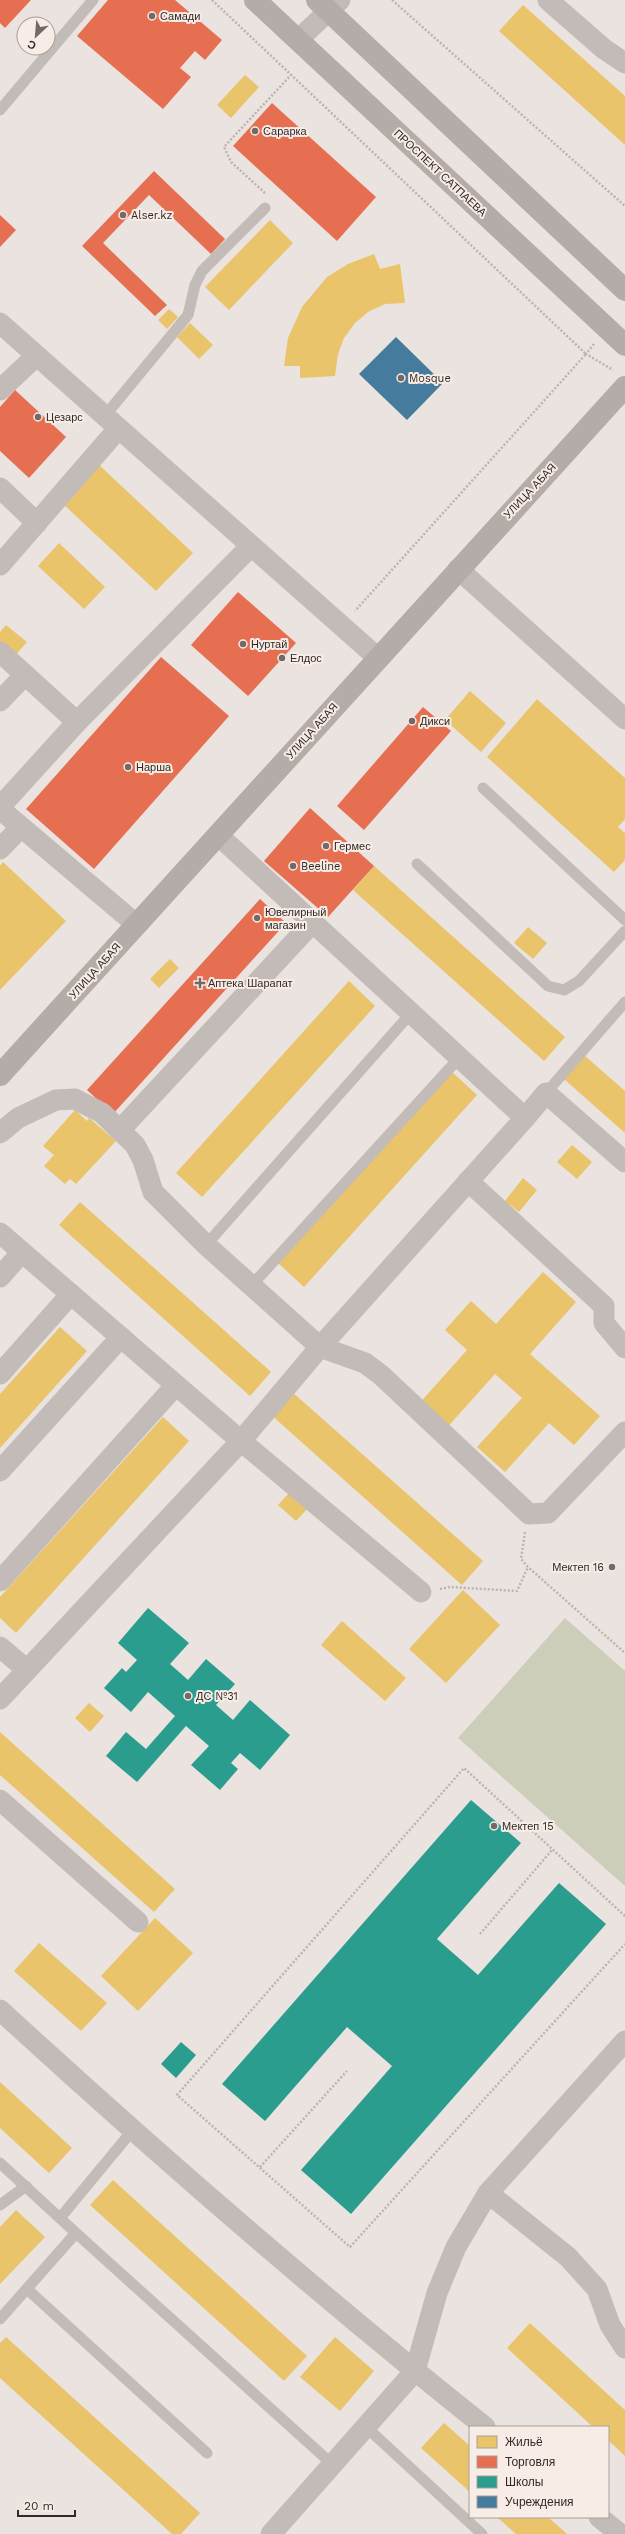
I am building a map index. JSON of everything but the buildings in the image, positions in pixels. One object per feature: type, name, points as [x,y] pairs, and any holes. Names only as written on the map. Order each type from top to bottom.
[{"type":"street","name":"ПРОСПЕКТ САТПАЕВА","points":[[255,0],[625,345]]},
{"type":"street","points":[[548,0],[604,49],[625,63]]},
{"type":"street","points":[[298,40],[329,4],[625,290]]},
{"type":"street","points":[[0,323],[111,423],[378,658]]},
{"type":"street","points":[[0,390],[36,356]]},
{"type":"street","name":"УЛИЦА АБАЯ","points":[[0,1075],[378,658],[622,380]]},
{"type":"street","points":[[0,565],[37,522],[111,423]]},
{"type":"street","points":[[0,488],[37,522]]},
{"type":"street","points":[[137,925],[0,808],[78,722],[251,546]]},
{"type":"street","points":[[458,568],[625,719]]},
{"type":"street","points":[[0,652],[78,722]]},
{"type":"street","points":[[0,701],[25,675]]},
{"type":"street","points":[[0,849],[21,827]]},
{"type":"street","points":[[218,835],[525,1118]]},
{"type":"street","points":[[120,1130],[313,922]]},
{"type":"street","points":[[0,1699],[241,1441],[320,1347],[546,1094],[625,1162]]},
{"type":"street","points":[[0,1133],[18,1118],[40,1106],[56,1100],[75,1099],[102,1113],[138,1150],[153,1192],[206,1245],[320,1347],[364,1363],[381,1374],[529,1514],[548,1514],[625,1432]]},
{"type":"street","points":[[468,1181],[604,1306],[604,1323],[625,1348]]},
{"type":"street","points":[[0,1233],[241,1441],[421,1592]]},
{"type":"street","points":[[0,1277],[22,1252]]},
{"type":"street","points":[[0,1374],[71,1294]]},
{"type":"street","points":[[0,1471],[121,1337]]},
{"type":"street","points":[[0,1581],[176,1385]]},
{"type":"street","points":[[0,1647],[27,1670]]},
{"type":"street","points":[[0,1800],[138,1922]]},
{"type":"street","points":[[0,2010],[132,2131],[415,2371],[485,2426]]},
{"type":"street","points":[[270,2534],[364,2426],[415,2371],[438,2293],[456,2246],[488,2192],[625,2041]]},
{"type":"street","points":[[488,2192],[568,2257],[592,2284],[597,2290],[610,2325],[625,2348]]},
{"type":"street","points":[[600,2518],[620,2534]]},
{"type":"lane","points":[[0,110],[93,0]]},
{"type":"lane","points":[[111,423],[188,315],[195,285],[202,271],[265,208]]},
{"type":"lane","points":[[484,788],[625,920]]},
{"type":"lane","points":[[417,864],[548,986],[564,990],[579,982],[625,931]]},
{"type":"lane","points":[[546,1094],[625,1002]]},
{"type":"lane","points":[[206,1245],[411,1014]]},
{"type":"lane","points":[[251,1286],[459,1058]]},
{"type":"lane","points":[[60,2218],[132,2131]]},
{"type":"lane","points":[[0,2163],[332,2464]]},
{"type":"lane","points":[[0,2205],[26,2186]]},
{"type":"lane","points":[[0,2318],[76,2233]]},
{"type":"lane","points":[[27,2289],[207,2453]]},
{"type":"lane","points":[[364,2426],[482,2534]]},
{"type":"path","points":[[212,0],[586,354],[622,380]]},
{"type":"path","points":[[392,0],[625,206]]},
{"type":"path","points":[[265,208],[272,198],[231,162],[224,147],[291,75]]},
{"type":"path","points":[[342,626],[586,354],[607,328]]},
{"type":"path","points":[[529,1514],[521,1559],[528,1568],[625,1653]]},
{"type":"path","points":[[421,1592],[450,1587],[517,1591],[528,1568]]},
{"type":"path","points":[[625,1916],[464,1768],[177,2095],[350,2246],[625,1944]]},
{"type":"path","points":[[480,1934],[552,1850]]},
{"type":"path","points":[[260,2167],[347,2071]]},
{"type":"green space","points":[[565,1618],[625,1671],[625,1886],[458,1738]]},
{"type":"place","name":"Самади","points":[[152,16]]},
{"type":"place","name":"Сарарка","points":[[255,131]]},
{"type":"place","name":"Alser.kz","points":[[123,215]]},
{"type":"place","name":"Mosque","points":[[401,378]]},
{"type":"place","name":"Цезарс","points":[[38,417]]},
{"type":"place","name":"Нуртай","points":[[243,644]]},
{"type":"place","name":"Елдос","points":[[282,658]]},
{"type":"place","name":"Дикси","points":[[412,721]]},
{"type":"place","name":"Нарша","points":[[128,767]]},
{"type":"place","name":"Гермес","points":[[326,846]]},
{"type":"place","name":"Beeline","points":[[293,866]]},
{"type":"place","name":"Ювелирный магазин","points":[[257,918]]},
{"type":"place","name":"Аптека Шарапат","points":[[200,983]]},
{"type":"place","name":"Мектеп 16","points":[[612,1567]]},
{"type":"place","name":"ДС №31","points":[[188,1696]]},
{"type":"place","name":"Мектеп 15","points":[[494,1826]]}]
